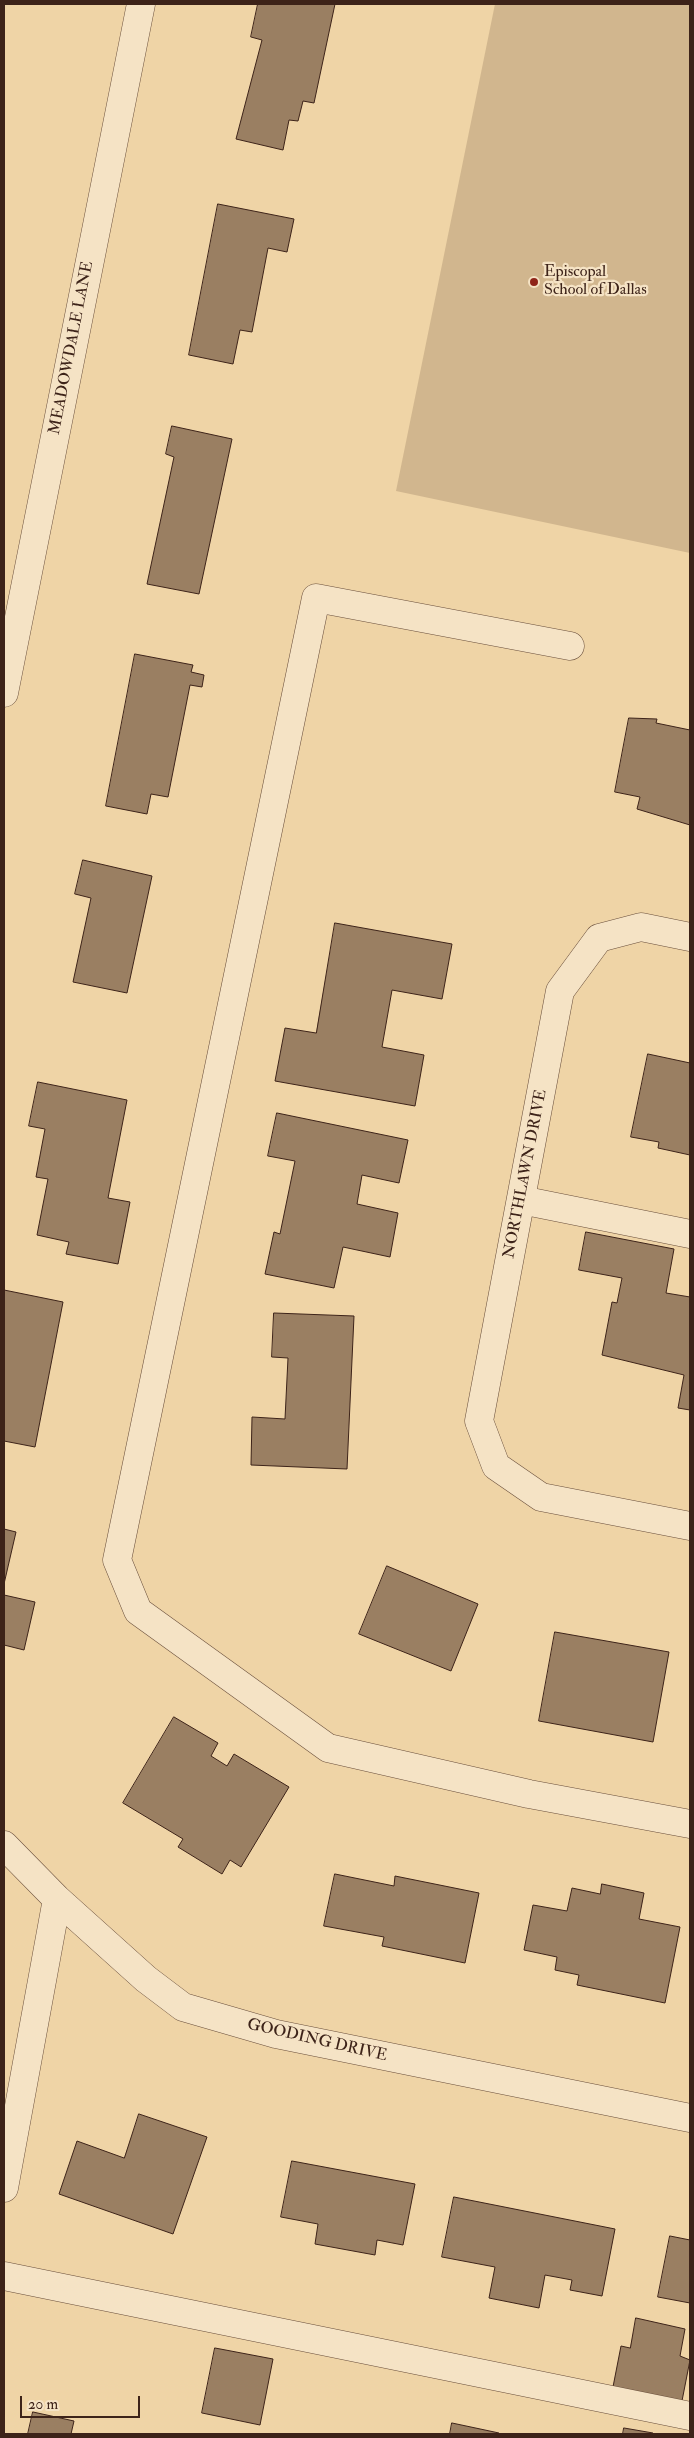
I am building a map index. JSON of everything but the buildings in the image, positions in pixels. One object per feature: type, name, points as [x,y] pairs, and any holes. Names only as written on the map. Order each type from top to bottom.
[{"type":"street","name":"MEADOWDALE LANE","points":[[4,693],[141,4]]},
{"type":"street","points":[[570,646],[316,598],[117,1560],[138,1611],[328,1748],[529,1794],[690,1824]]},
{"type":"street","name":"NORTHLAWN DRIVE","points":[[690,938],[641,927],[600,938],[560,991],[479,1421],[496,1466],[541,1498],[690,1526]]},
{"type":"street","points":[[521,1200],[690,1234]]},
{"type":"street","name":"GOODING DRIVE","points":[[4,1845],[57,1899],[146,1979],[183,2007],[276,2034],[690,2118]]},
{"type":"street","points":[[4,2188],[57,1899]]},
{"type":"street","points":[[4,2276],[690,2416]]},
{"type":"shaded area","name":"Episcopal School of Dallas","points":[[495,4],[690,4],[690,553],[396,491]]},
{"type":"place","name":"Episcopal School of Dallas","points":[[534,282]]}]
